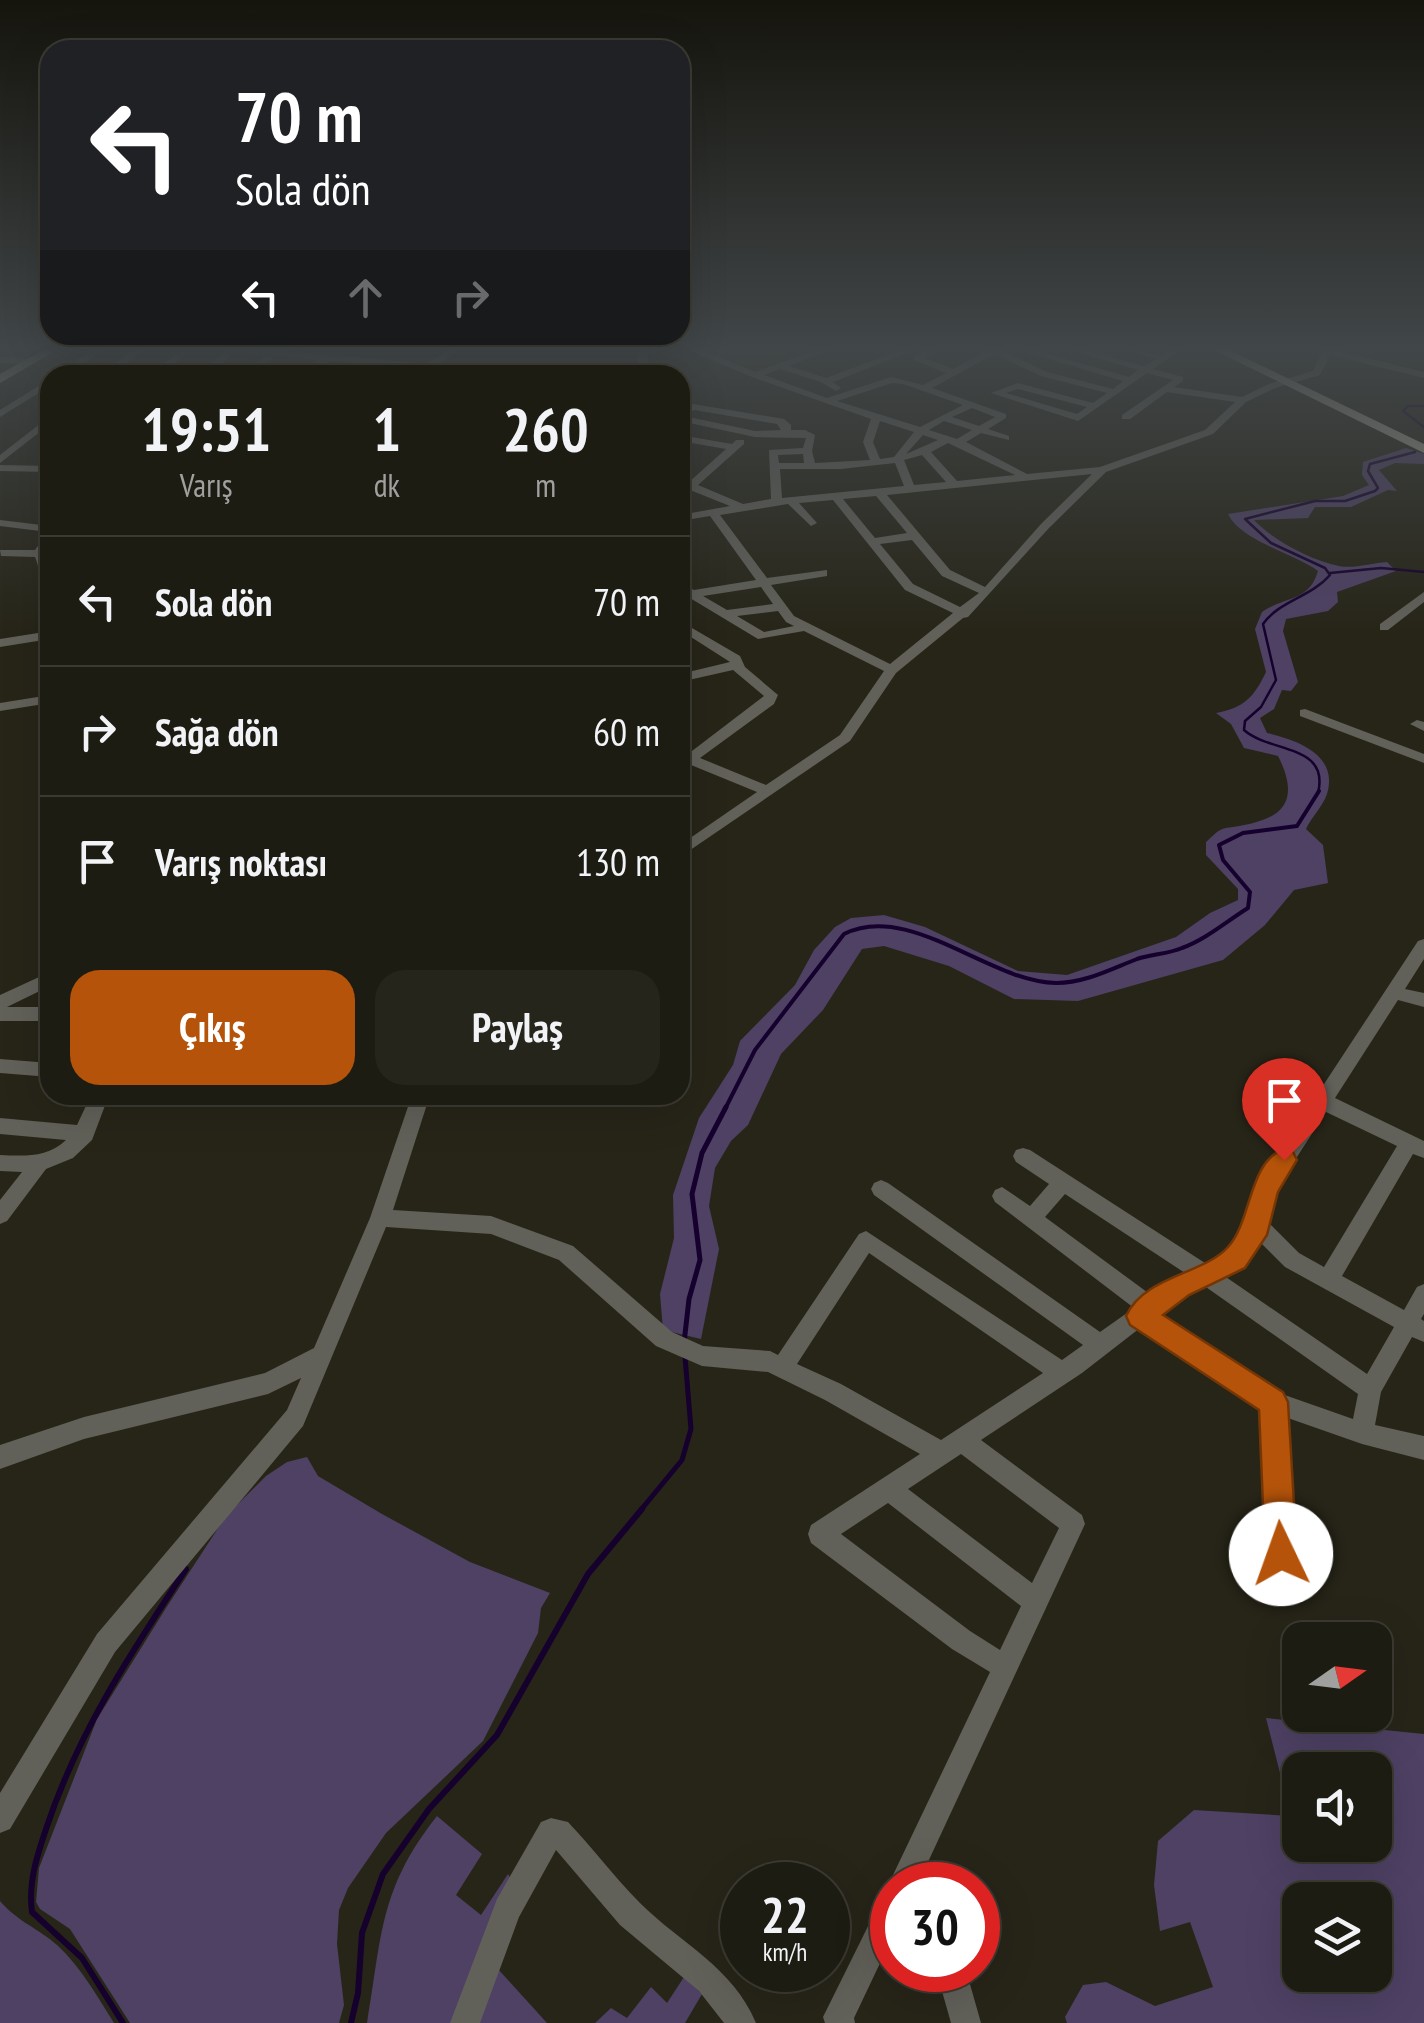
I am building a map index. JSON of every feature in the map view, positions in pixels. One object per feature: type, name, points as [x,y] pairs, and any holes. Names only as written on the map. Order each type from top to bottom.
[{"type":"street","points":[[690,481],[737,445],[732,444]]},
{"type":"street","points":[[772,444],[784,501],[811,523]]},
{"type":"street","points":[[809,444],[810,465]]},
{"type":"street","points":[[869,444],[876,461]]},
{"type":"street","points":[[898,458],[908,444]]},
{"type":"street","points":[[774,466],[876,461],[925,452],[943,444]]},
{"type":"street","points":[[970,444],[1028,480]]},
{"type":"street","points":[[690,516],[784,501],[1102,470],[1174,444]]},
{"type":"street","points":[[773,452],[807,451]]},
{"type":"street","points":[[925,452],[955,486]]},
{"type":"street","points":[[898,458],[911,490]]},
{"type":"street","points":[[840,465],[874,493],[946,573],[987,592]]},
{"type":"street","points":[[0,468],[40,467]]},
{"type":"street","points":[[690,845],[845,738],[891,670],[964,614],[1044,526],[1102,470]]},
{"type":"street","points":[[690,486],[741,507]]},
{"type":"street","points":[[836,497],[909,587],[964,614]]},
{"type":"street","points":[[690,512],[696,515]]},
{"type":"street","points":[[714,512],[780,607],[802,628],[891,670]]},
{"type":"street","points":[[0,524],[40,533]]},
{"type":"street","points":[[871,542],[914,536]]},
{"type":"street","points":[[0,555],[39,554]]},
{"type":"street","points":[[690,590],[823,573]]},
{"type":"street","points":[[690,592],[767,638],[802,628]]},
{"type":"street","points":[[1384,626],[1424,596]]},
{"type":"street","points":[[690,620],[718,610],[780,607]]},
{"type":"street","points":[[690,630],[735,659],[736,666],[770,690],[770,698],[690,756]]},
{"type":"street","points":[[0,643],[40,637]]},
{"type":"street","points":[[690,676],[736,666]]},
{"type":"street","points":[[690,668],[700,674]]},
{"type":"street","points":[[0,707],[40,701]]},
{"type":"street","points":[[1306,713],[1424,759]]},
{"type":"street","points":[[690,762],[767,791]]},
{"type":"street","points":[[1006,1667],[961,1640],[820,1534],[1062,1373],[1180,1286],[1236,1259],[1258,1226],[1266,1189],[1424,944]]},
{"type":"street","points":[[0,1002],[40,983]]},
{"type":"street","points":[[1393,992],[1424,1000]]},
{"type":"street","points":[[0,1014],[40,1014]]},
{"type":"street","points":[[0,1066],[40,1069]]},
{"type":"street","points":[[1322,1101],[1416,1146],[1328,1280]]},
{"type":"street","points":[[0,1215],[38,1166],[74,1147],[85,1134],[96,1105]]},
{"type":"street","points":[[0,1819],[106,1643],[295,1418],[380,1218],[418,1105]]},
{"type":"street","points":[[0,1126],[85,1134]]},
{"type":"street","points":[[1023,1156],[1204,1274],[1370,1390]]},
{"type":"street","points":[[0,1163],[38,1166]]},
{"type":"street","points":[[1032,1218],[1063,1182]]},
{"type":"street","points":[[881,1189],[1100,1345]]},
{"type":"street","points":[[1002,1196],[1146,1312],[1273,1402],[1362,1434],[1424,1448]]},
{"type":"street","points":[[380,1218],[491,1225],[566,1254],[664,1339],[702,1356],[770,1362],[951,1447],[1073,1524],[922,1862]]},
{"type":"street","points":[[1258,1226],[1292,1260],[1417,1328]]},
{"type":"street","points":[[782,1368],[866,1240],[1062,1373]]},
{"type":"street","points":[[1362,1434],[1370,1390],[1417,1328],[1424,1294]]},
{"type":"street","points":[[0,1458],[84,1428],[268,1384],[322,1356]]},
{"type":"street","points":[[1273,1402],[1283,1592]]},
{"type":"street","points":[[888,1488],[1036,1602]]},
{"type":"street","points":[[465,2023],[507,1909],[550,1832],[558,1832],[641,1924],[698,1966],[741,2023]]},
{"type":"street","points":[[837,2021],[870,1953]]},
{"type":"street","points":[[957,1992],[966,2023]]},
{"type":"shaded area","points":[[1406,448],[1424,454],[1424,464],[1395,463],[1379,470],[1397,491],[1388,490],[1351,507],[1315,507],[1308,518],[1254,520],[1294,549],[1328,563],[1344,567],[1387,562],[1396,571],[1337,592],[1338,602],[1328,611],[1286,619],[1283,631],[1298,682],[1291,691],[1282,690],[1274,709],[1260,718],[1267,733],[1312,751],[1327,769],[1327,794],[1306,829],[1323,845],[1328,883],[1294,890],[1265,925],[1223,960],[1078,1001],[1014,999],[949,966],[884,946],[862,949],[823,1010],[781,1054],[748,1125],[731,1141],[715,1168],[709,1206],[719,1249],[701,1339],[663,1330],[660,1294],[674,1238],[673,1195],[699,1118],[733,1065],[740,1041],[795,985],[814,950],[835,927],[851,918],[884,915],[925,927],[1018,971],[1067,975],[1176,937],[1210,913],[1238,900],[1238,889],[1206,855],[1206,842],[1223,829],[1270,817],[1286,801],[1288,790],[1278,756],[1244,748],[1231,724],[1216,713],[1247,700],[1266,672],[1255,629],[1262,612],[1309,588],[1318,571],[1244,532],[1228,514],[1343,496],[1369,485],[1362,475],[1363,462]]},
{"type":"shaded area","points":[[307,1457],[318,1476],[382,1514],[470,1562],[550,1593],[541,1608],[538,1633],[483,1741],[386,1833],[348,1888],[339,1910],[337,1944],[344,2005],[339,2023],[130,2023],[70,1929],[40,1909],[36,1902],[39,1868],[97,1719],[166,1608],[226,1516],[266,1476],[287,1462]]},
{"type":"shaded area","points":[[1266,1718],[1282,1720],[1282,1732],[1424,1734],[1424,2023],[1067,2023],[1065,2017],[1083,1985],[1106,1982],[1155,2006],[1213,1987],[1190,1922],[1160,1931],[1154,1885],[1158,1841],[1194,1810],[1282,1815],[1282,1862],[1392,1862],[1392,1752],[1282,1752],[1282,1781]]},
{"type":"shaded area","points":[[437,1816],[482,1854],[456,1895],[481,1915],[508,1874],[512,1881],[456,2023],[367,2023],[380,1939],[393,1891],[418,1842]]},
{"type":"shaded area","points":[[0,1901],[66,1954],[114,2023],[0,2023]]},
{"type":"shaded area","points":[[497,1968],[547,2023],[474,2023]]},
{"type":"shaded area","points":[[684,1977],[702,1994],[685,2023],[595,2023],[611,2008],[627,2018],[651,1987],[667,2003]]},
{"type":"waterway","points":[[1318,793],[1319,777],[1307,758],[1244,730],[1245,721],[1261,707],[1276,680],[1263,624],[1330,575],[1325,568],[1271,543],[1245,519],[1315,501],[1345,501],[1375,491],[1378,488],[1368,471],[1370,464],[1415,452]]},
{"type":"waterway","points":[[1330,573],[1381,568],[1424,572]]},
{"type":"waterway","points":[[725,1109],[755,1050],[844,934],[869,927],[895,928],[1030,979],[1056,983],[1088,978],[1137,959],[1191,945],[1248,908],[1250,892],[1223,860],[1219,845],[1243,833],[1297,826],[1318,793]]},
{"type":"waterway","points":[[684,1343],[689,1299],[700,1260],[692,1194],[702,1153],[726,1107]]},
{"type":"waterway","points":[[640,1511],[682,1460],[691,1429],[685,1357]]},
{"type":"waterway","points":[[351,2023],[358,1993],[362,1933],[383,1874],[429,1809],[497,1735],[588,1574],[642,1509]]},
{"type":"waterway","points":[[123,2023],[82,1958],[32,1912],[32,1880],[59,1793],[90,1726],[186,1569]]},
{"type":"route","points":[[1281,1554],[1273,1402],[1140,1316],[1180,1286],[1236,1259],[1258,1226],[1266,1189],[1284,1160]]}]
